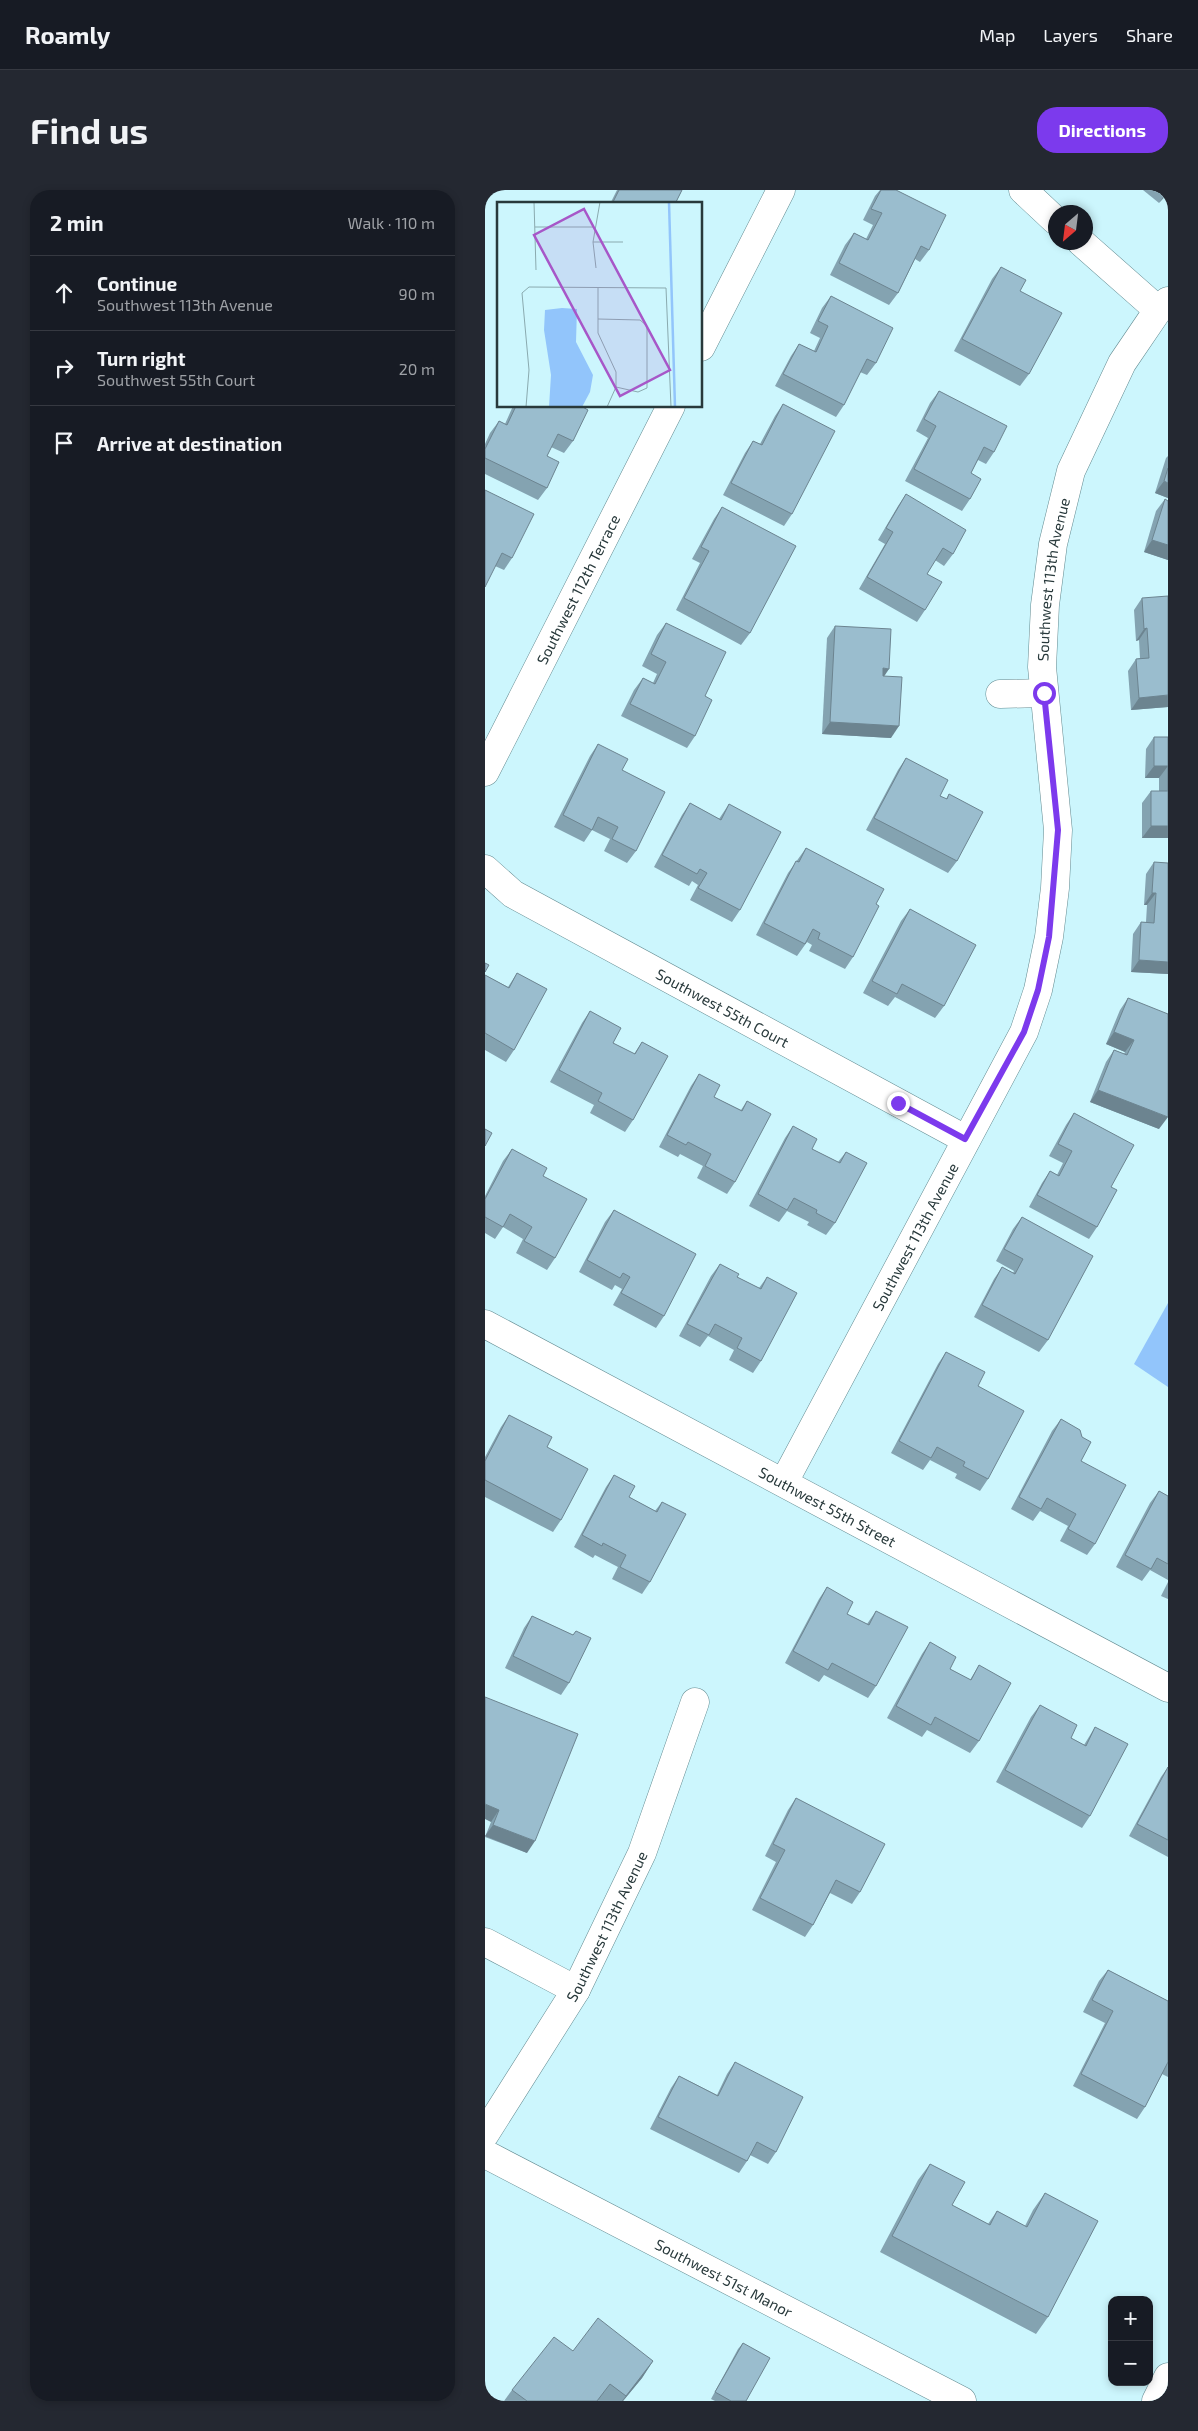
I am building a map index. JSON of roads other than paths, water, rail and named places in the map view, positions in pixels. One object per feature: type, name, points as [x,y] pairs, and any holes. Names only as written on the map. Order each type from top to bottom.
[{"type":"street","points":[[703,343],[781,190]]},
{"type":"street","points":[[1023,190],[1048,213]]},
{"type":"street","points":[[1091,250],[1163,305]]},
{"type":"street","name":"Southwest 113th Avenue","points":[[784,1482],[965,1139],[1024,1032],[1038,990],[1049,937],[1058,830],[1042,667],[1045,605],[1053,544],[1071,471],[1122,363],[1163,305]]},
{"type":"street","name":"Southwest 112th Terrace","points":[[485,772],[670,408]]},
{"type":"street","points":[[1000,694],[1044,693]]},
{"type":"street","name":"Southwest 55th Court","points":[[485,869],[513,894],[965,1139]]},
{"type":"street","name":"Southwest 55th Street","points":[[485,1324],[1168,1688]]},
{"type":"street","name":"Southwest 113th Avenue","points":[[485,2134],[576,1990],[642,1853],[695,1702]]},
{"type":"street","points":[[485,1942],[576,1990]]},
{"type":"street","name":"Southwest 51st Manor","points":[[485,2154],[962,2401]]},
{"type":"street","points":[[1156,2401],[1168,2377]]},
{"type":"water","points":[[1168,1303],[1168,1387],[1134,1364]]}]
